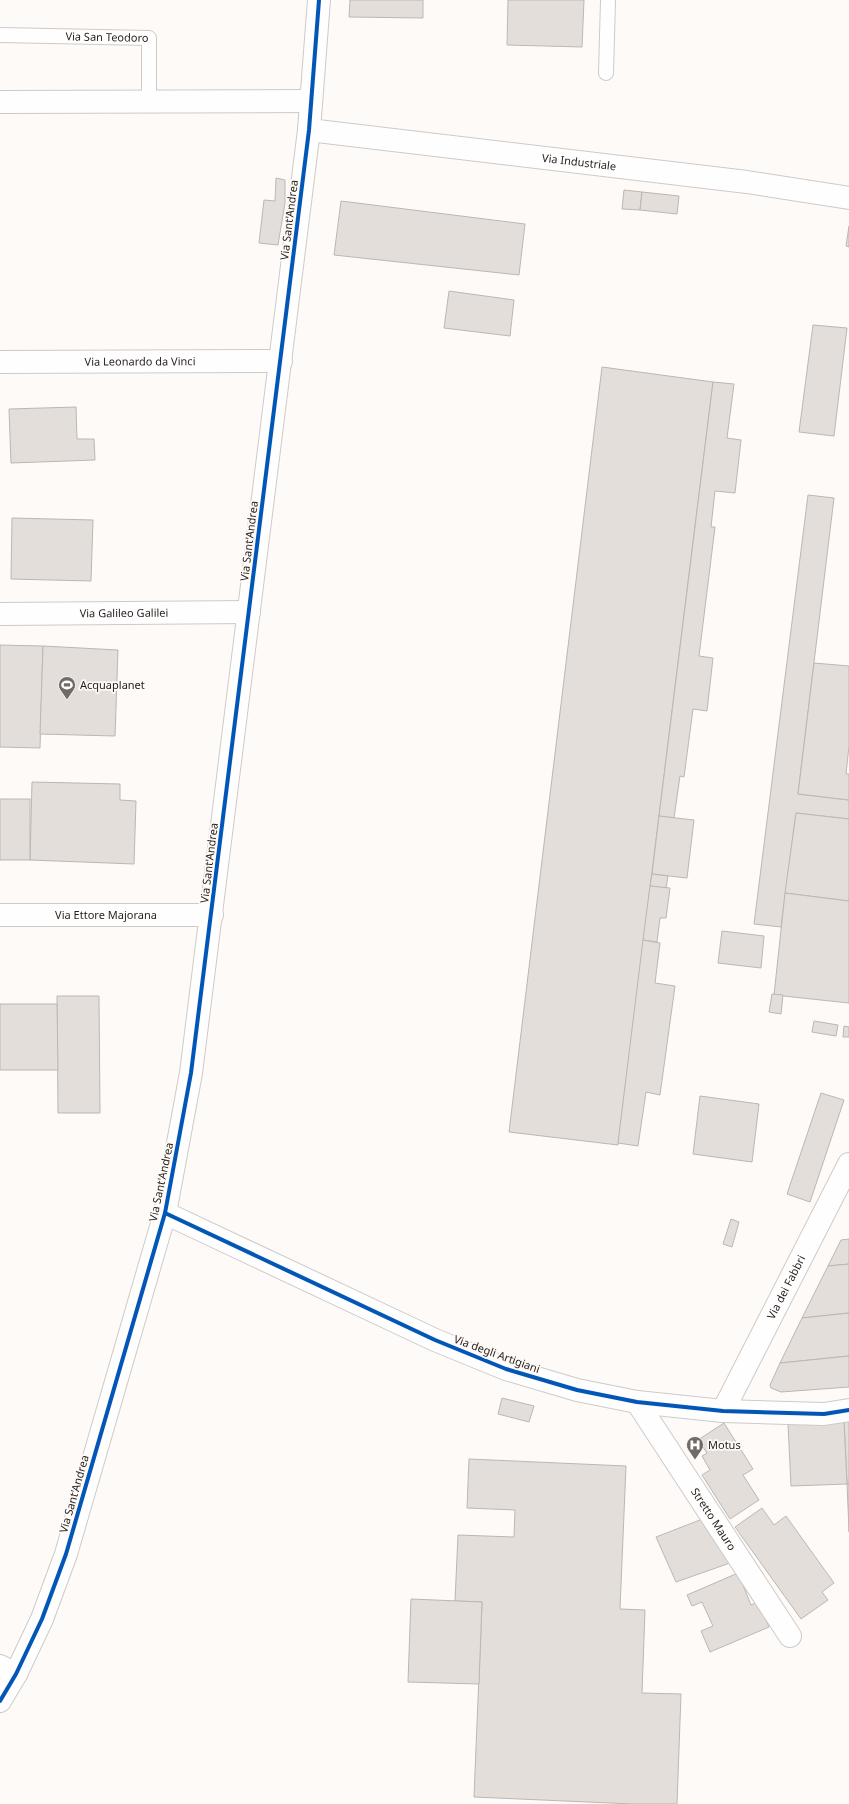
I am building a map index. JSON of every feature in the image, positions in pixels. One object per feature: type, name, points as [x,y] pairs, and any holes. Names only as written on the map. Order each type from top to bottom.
[{"type":"street","name":"Via Sant'Andrea","points":[[0,1701],[8,1670],[42,1618],[66,1554],[165,1213],[191,1073],[212,915],[309,130],[319,0]]},
{"type":"street","points":[[0,102],[311,101]]},
{"type":"street","name":"Via Industriale","points":[[309,130],[739,181],[849,198]]},
{"type":"street","name":"Via Leonardo da Vinci","points":[[0,362],[281,361]]},
{"type":"street","name":"Via Galileo Galilei","points":[[0,614],[249,612]]},
{"type":"street","name":"Via Ettore Majorana","points":[[0,915],[212,915]]},
{"type":"street","name":"Via dei Fabbri","points":[[723,1411],[849,1164]]},
{"type":"street","name":"Via degli Artigiani","points":[[165,1213],[435,1340],[506,1369],[577,1390],[637,1402],[723,1411],[824,1414],[849,1410]]},
{"type":"street","name":"Stretto Mauro","points":[[637,1402],[790,1636]]},
{"type":"lane","points":[[606,73],[608,0]]},
{"type":"lane","name":"Via San Teodoro","points":[[0,35],[150,38],[149,102]]},
{"type":"building","points":[[350,0],[423,0],[423,18],[349,17]]},
{"type":"building","points":[[508,0],[584,0],[582,47],[507,45]]},
{"type":"building","points":[[276,178],[285,180],[285,203],[278,245],[259,243],[264,200],[275,201]]},
{"type":"building","points":[[624,190],[642,192],[640,210],[622,209]]},
{"type":"building","points":[[642,192],[679,196],[677,214],[640,210]]},
{"type":"building","points":[[341,201],[525,224],[519,275],[334,255]]},
{"type":"building","points":[[849,226],[849,247],[846,246]]},
{"type":"building","points":[[449,291],[514,300],[510,336],[444,328]]},
{"type":"building","points":[[813,325],[847,328],[834,436],[799,432]]},
{"type":"building","points":[[602,367],[713,382],[618,1145],[509,1132]]},
{"type":"building","points":[[713,382],[734,384],[727,438],[741,440],[735,493],[715,491],[711,527],[715,527],[699,656],[713,658],[707,711],[693,709],[684,777],[680,776],[674,818],[659,816]]},
{"type":"building","points":[[76,407],[77,439],[94,439],[95,460],[11,463],[9,409]]},
{"type":"building","points":[[808,495],[834,498],[798,794],[849,800],[849,819],[796,813],[781,927],[754,924]]},
{"type":"building","points":[[12,518],[93,520],[91,581],[11,579]]},
{"type":"building","points":[[0,645],[43,646],[40,748],[0,747]]},
{"type":"building","points":[[43,646],[118,650],[115,736],[40,734]]},
{"type":"building","points":[[814,663],[849,666],[849,746],[846,774],[849,774],[849,800],[798,794]]},
{"type":"building","points":[[32,782],[120,784],[120,800],[136,801],[134,864],[30,860]]},
{"type":"building","points":[[0,799],[30,799],[30,860],[0,860]]},
{"type":"building","points":[[796,813],[849,819],[849,901],[785,893]]},
{"type":"building","points":[[659,816],[694,820],[687,878],[652,874]]},
{"type":"building","points":[[652,874],[668,876],[666,888],[650,886]]},
{"type":"building","points":[[650,886],[670,888],[666,918],[660,918],[657,942],[643,940]]},
{"type":"building","points":[[785,893],[849,901],[849,1003],[774,995]]},
{"type":"building","points":[[722,931],[764,936],[761,968],[718,963]]},
{"type":"building","points":[[643,940],[660,943],[655,983],[675,986],[660,1095],[646,1092],[638,1146],[618,1143]]},
{"type":"building","points":[[772,994],[783,995],[781,1014],[769,1012]]},
{"type":"building","points":[[57,996],[99,996],[100,1113],[58,1113]]},
{"type":"building","points":[[0,1004],[57,1004],[58,1070],[0,1070]]},
{"type":"building","points":[[814,1021],[838,1025],[836,1036],[812,1032]]},
{"type":"building","points":[[844,1026],[849,1027],[849,1037],[843,1037]]},
{"type":"building","points":[[821,1093],[844,1100],[810,1202],[787,1194]]},
{"type":"building","points":[[700,1096],[759,1104],[752,1162],[693,1154]]},
{"type":"building","points":[[731,1219],[739,1222],[732,1247],[723,1244]]},
{"type":"building","points":[[849,1239],[849,1264],[828,1266],[841,1240]]},
{"type":"building","points":[[849,1264],[849,1313],[802,1318],[828,1266]]},
{"type":"building","points":[[849,1313],[849,1356],[780,1363],[802,1318]]},
{"type":"building","points":[[849,1356],[849,1387],[781,1392],[771,1388],[770,1385],[780,1363]]},
{"type":"building","points":[[502,1398],[534,1406],[529,1422],[498,1414]]},
{"type":"building","points":[[844,1421],[849,1421],[849,1483],[847,1484]]},
{"type":"building","points":[[844,1421],[847,1484],[791,1486],[788,1424]]},
{"type":"building","points":[[724,1423],[753,1469],[743,1475],[759,1500],[730,1519],[702,1475],[710,1470],[702,1456],[707,1453],[698,1440]]},
{"type":"building","points":[[469,1459],[626,1466],[620,1609],[645,1610],[642,1693],[681,1694],[677,1804],[633,1804],[474,1797],[482,1602],[455,1601],[458,1535],[514,1537],[515,1510],[467,1508]]},
{"type":"building","points":[[849,1483],[849,1507],[848,1507],[847,1484]]},
{"type":"building","points":[[848,1507],[849,1507],[849,1532]]},
{"type":"building","points":[[762,1508],[774,1525],[786,1516],[834,1583],[822,1592],[828,1600],[801,1619],[735,1527]]},
{"type":"building","points":[[705,1518],[730,1563],[676,1582],[656,1537]]},
{"type":"building","points":[[738,1573],[751,1605],[758,1602],[769,1627],[710,1652],[701,1631],[713,1626],[702,1602],[692,1606],[687,1595]]},
{"type":"building","points":[[411,1599],[482,1602],[479,1684],[408,1682]]},
{"type":"cycle path","points":[[0,1701],[16,1674],[42,1619],[66,1554],[165,1213],[191,1073],[309,130],[319,0]]},
{"type":"cycle path","points":[[165,1213],[435,1340],[506,1369],[577,1390],[637,1402],[723,1411],[824,1414],[849,1410]]},
{"type":"place","name":"Acquaplanet","points":[[67,700]]},
{"type":"place","name":"Motus","points":[[695,1460]]}]
